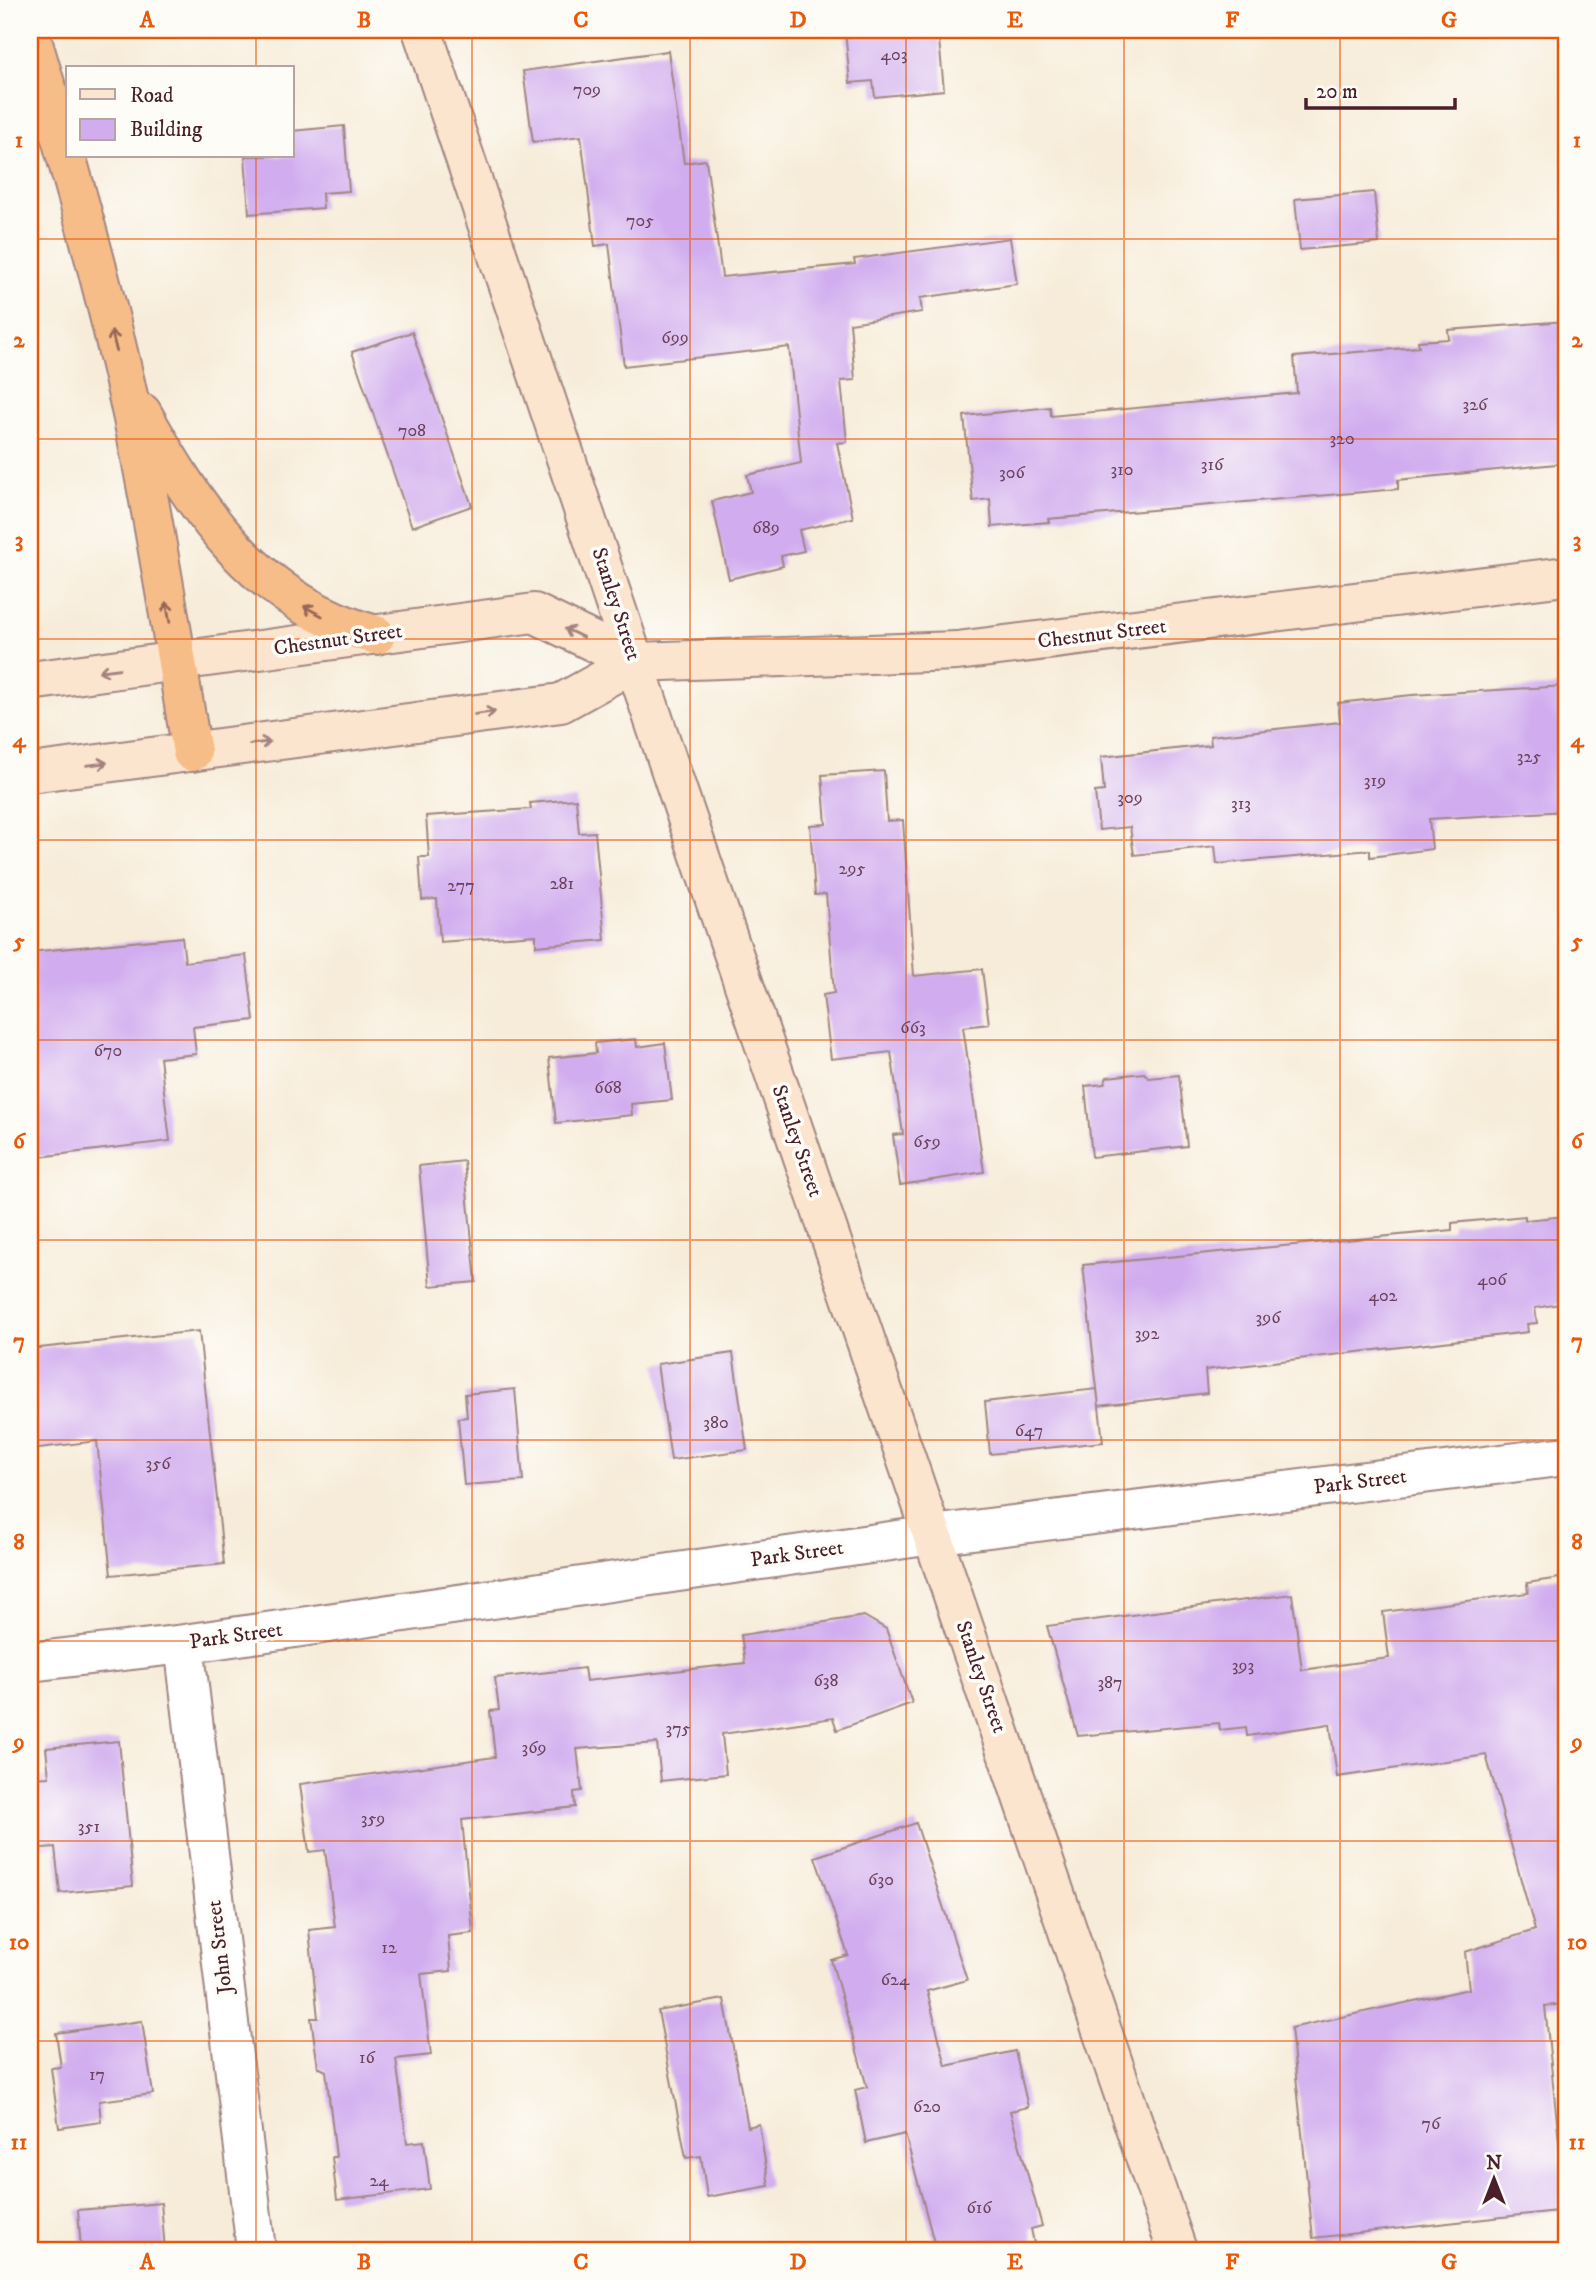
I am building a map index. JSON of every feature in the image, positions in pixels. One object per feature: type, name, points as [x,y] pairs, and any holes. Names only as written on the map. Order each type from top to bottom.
[{"type":"highway","points":[[30,33],[88,235],[125,383],[192,752]]},
{"type":"highway","points":[[125,383],[188,489],[239,556],[292,599],[331,620],[376,635]]},
{"type":"main road","name":"Stanley Street","points":[[422,30],[1177,2250]]},
{"type":"main road","name":"Chestnut Street","points":[[30,681],[534,614],[635,662],[980,649],[1566,576]]},
{"type":"main road","name":"Chestnut Street","points":[[30,773],[561,703],[635,662]]},
{"type":"street","name":"Park Street","points":[[30,1662],[184,1644],[932,1535],[1566,1456]]},
{"type":"street","name":"John Street","points":[[184,1644],[256,2250]]},
{"type":"building","points":[[845,30],[938,30],[944,90],[875,97],[873,81],[850,83]]},
{"type":"building","points":[[668,51],[684,163],[706,160],[722,277],[855,264],[854,259],[1010,238],[1017,284],[920,298],[922,312],[850,323],[855,380],[841,381],[847,442],[837,443],[853,518],[799,530],[804,551],[781,556],[783,566],[729,579],[712,501],[751,492],[747,475],[801,463],[789,347],[624,366],[609,244],[595,246],[581,136],[533,142],[523,71]]},
{"type":"building","points":[[344,126],[349,191],[322,193],[323,208],[249,214],[245,158],[294,158],[294,131]]},
{"type":"building","points":[[1374,192],[1379,243],[1300,250],[1295,199]]},
{"type":"building","points":[[1566,321],[1566,463],[1398,480],[1398,489],[1048,519],[1049,522],[992,527],[990,499],[973,501],[964,416],[1050,407],[1051,416],[1297,393],[1294,357],[1419,347],[1418,341],[1449,339],[1448,330]]},
{"type":"building","points":[[412,332],[472,506],[412,527],[352,352]]},
{"type":"building","points":[[1566,686],[1566,811],[1429,819],[1432,849],[1370,857],[1370,850],[1217,864],[1215,846],[1134,855],[1130,827],[1099,830],[1095,792],[1104,791],[1101,757],[1211,745],[1210,736],[1340,722],[1338,703],[1412,695]]},
{"type":"building","points":[[884,771],[887,821],[903,820],[914,976],[982,969],[989,1024],[963,1027],[984,1172],[900,1185],[893,1135],[903,1134],[891,1052],[831,1059],[823,995],[834,993],[826,894],[815,895],[810,825],[826,824],[822,775]]},
{"type":"building","points":[[576,799],[579,833],[595,832],[605,940],[536,946],[536,935],[440,942],[437,899],[422,900],[419,857],[429,857],[426,816],[531,809],[530,803]]},
{"type":"building","points":[[182,937],[185,962],[246,955],[254,1020],[193,1027],[196,1054],[160,1058],[170,1141],[30,1158],[30,952]]},
{"type":"building","points":[[636,1039],[637,1047],[665,1043],[672,1100],[631,1104],[632,1115],[556,1123],[549,1058],[596,1053],[595,1043]]},
{"type":"building","points":[[1144,1073],[1149,1078],[1179,1075],[1187,1146],[1092,1157],[1085,1086],[1104,1084],[1107,1077]]},
{"type":"building","points":[[464,1161],[476,1282],[430,1286],[419,1166]]},
{"type":"building","points":[[1525,1216],[1525,1220],[1566,1216],[1566,1303],[1535,1308],[1537,1323],[1527,1324],[1528,1332],[1205,1370],[1207,1393],[1099,1406],[1083,1265],[1452,1230],[1452,1223]]},
{"type":"building","points":[[199,1331],[224,1564],[111,1575],[97,1441],[30,1449],[30,1349]]},
{"type":"building","points":[[733,1353],[747,1450],[671,1460],[657,1364]]},
{"type":"building","points":[[515,1389],[523,1481],[464,1485],[458,1418],[467,1417],[465,1394]]},
{"type":"building","points":[[1097,1389],[1103,1442],[990,1454],[985,1402]]},
{"type":"building","points":[[1566,1577],[1566,2004],[1545,2006],[1566,2210],[1313,2238],[1291,2028],[1469,1989],[1465,1952],[1535,1930],[1486,1755],[1337,1777],[1330,1724],[1247,1736],[1246,1727],[1220,1730],[1219,1723],[1078,1736],[1047,1626],[1292,1594],[1302,1670],[1389,1658],[1383,1612],[1528,1593],[1527,1583]]},
{"type":"building","points":[[864,1616],[886,1629],[912,1703],[837,1730],[833,1718],[722,1734],[726,1774],[661,1781],[657,1743],[577,1749],[582,1791],[574,1792],[575,1807],[462,1820],[473,1933],[448,1936],[451,1971],[421,1974],[431,2055],[396,2059],[407,2143],[424,2141],[430,2189],[337,2200],[332,2157],[336,2157],[326,2071],[318,2067],[311,2018],[318,2018],[309,1930],[335,1927],[325,1850],[309,1852],[300,1784],[495,1757],[490,1711],[499,1710],[495,1678],[584,1668],[586,1681],[745,1663],[741,1635]]},
{"type":"building","points":[[119,1741],[133,1886],[60,1893],[55,1847],[30,1849],[30,1778],[49,1777],[46,1748]]},
{"type":"building","points":[[916,1823],[967,1980],[927,1991],[946,2066],[1015,2051],[1028,2107],[1010,2111],[1042,2226],[1031,2229],[1034,2243],[1007,2250],[936,2250],[905,2134],[866,2143],[855,2090],[867,2087],[831,1960],[848,1955],[815,1857]]},
{"type":"building","points":[[724,1999],[748,2127],[759,2124],[769,2186],[707,2197],[701,2156],[686,2158],[658,2011]]},
{"type":"building","points":[[142,2021],[153,2094],[99,2101],[101,2122],[59,2128],[51,2068],[61,2067],[56,2033]]},
{"type":"building","points":[[161,2203],[165,2250],[81,2250],[78,2210]]}]
